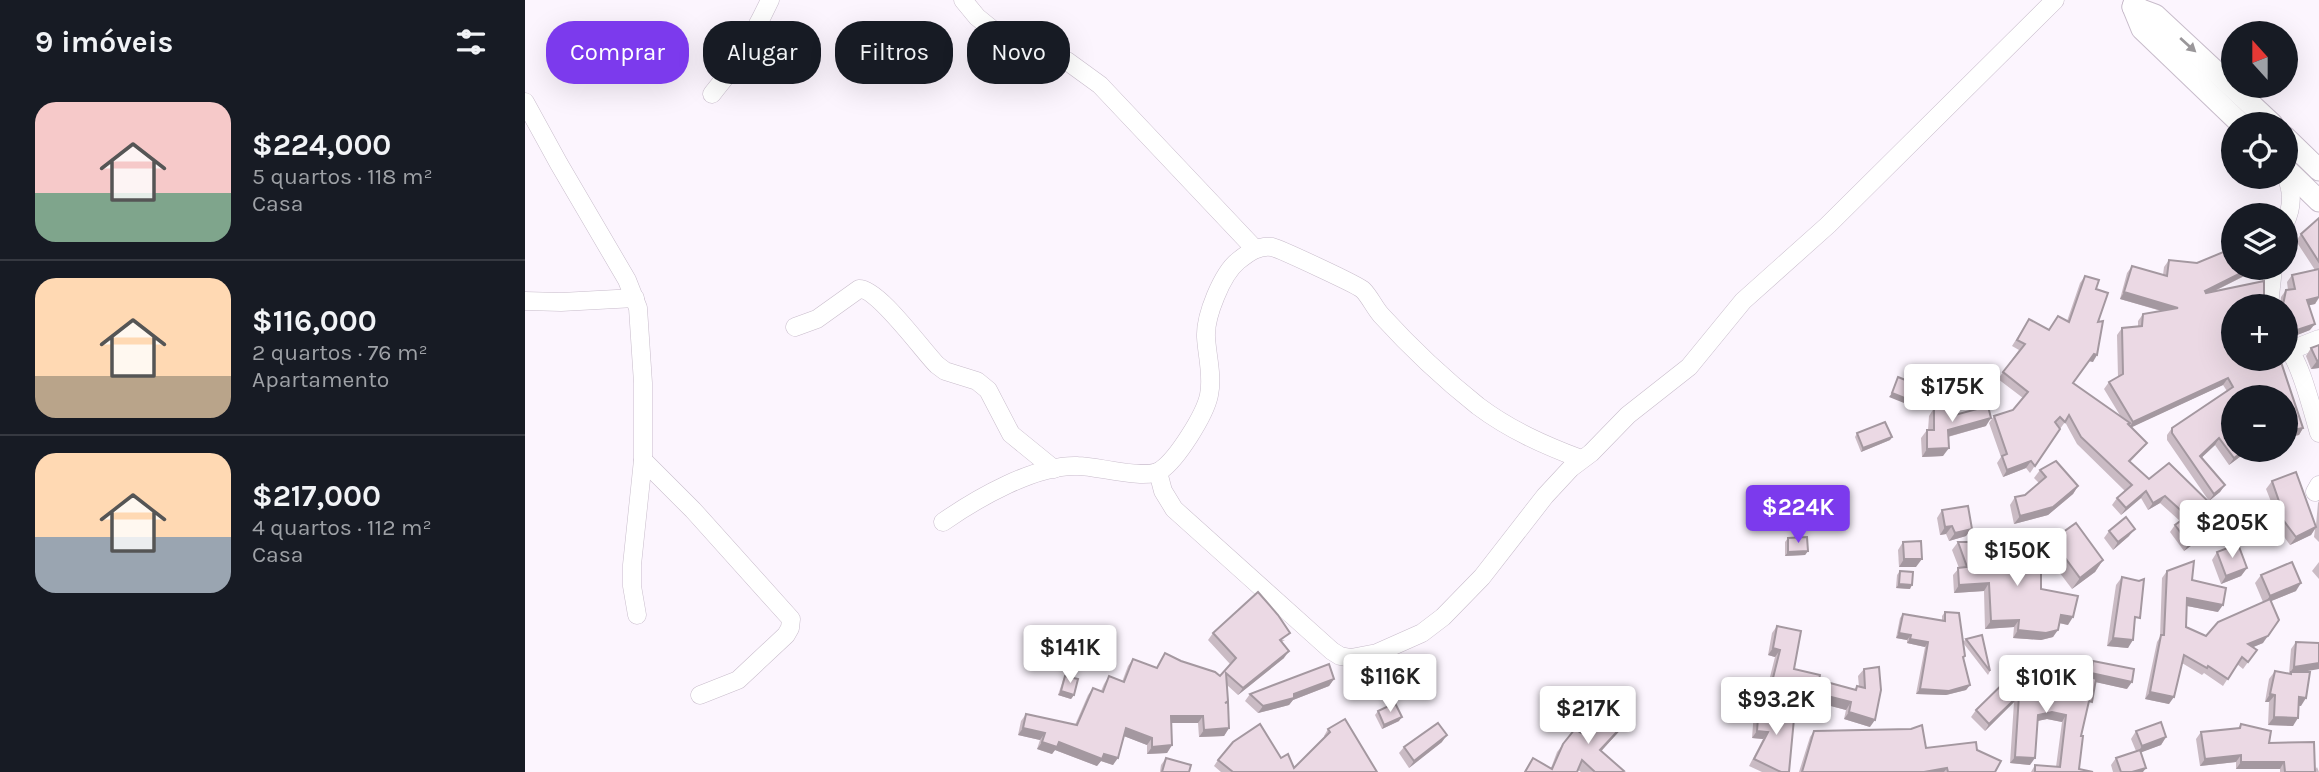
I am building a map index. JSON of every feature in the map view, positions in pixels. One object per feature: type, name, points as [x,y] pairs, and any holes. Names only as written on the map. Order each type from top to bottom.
[{"type":"street","points":[[712,94],[731,71],[770,0]]},
{"type":"street","points":[[963,0],[977,17],[993,30],[1067,61],[1100,85],[1255,249]]},
{"type":"street","points":[[1159,472],[1163,491],[1174,509],[1332,651],[1351,658],[1391,649],[1432,627],[1475,585],[1545,496],[1628,415],[1689,368],[1743,301],[1828,225],[2055,0]]},
{"type":"street","points":[[2134,4],[2142,29],[2228,112]]},
{"type":"street","points":[[2134,4],[2155,15],[2259,112]]},
{"type":"street","points":[[525,102],[558,164],[628,279],[635,298],[640,325],[643,460],[632,565],[637,615]]},
{"type":"street","points":[[2298,150],[2319,170]]},
{"type":"street","points":[[2298,182],[2319,201]]},
{"type":"street","points":[[943,522],[989,492],[1054,468],[1079,466],[1145,475],[1159,472],[1189,437],[1205,410],[1210,384],[1206,334],[1208,321],[1227,273],[1235,263],[1255,249],[1272,247],[1355,284],[1413,349],[1478,406],[1518,433],[1581,460]]},
{"type":"street","points":[[795,327],[817,319],[859,289],[869,290],[881,300],[937,365],[977,381],[988,390],[1011,434],[1054,468]]},
{"type":"street","points":[[525,301],[635,298]]},
{"type":"street","points":[[2298,345],[2319,339]]},
{"type":"street","points":[[2298,370],[2319,433]]},
{"type":"street","points":[[643,460],[693,510],[791,619],[786,635],[739,680],[700,695]]},
{"type":"building","points":[[2319,218],[2319,262],[2301,234]]},
{"type":"building","points":[[2221,253],[2221,280],[2227,280],[2205,291],[2206,293],[2264,281],[2264,294],[2221,294],[2221,371],[2284,371],[2289,385],[2232,385],[2228,378],[2133,422],[2109,382],[2123,374],[2122,328],[2142,326],[2143,314],[2178,308],[2124,292],[2132,266],[2167,276],[2169,260],[2197,263]]},
{"type":"building","points":[[2319,269],[2319,297],[2307,300],[2315,324],[2298,330],[2298,294],[2285,294],[2286,290],[2295,289],[2293,280],[2298,280],[2298,274]]},
{"type":"building","points":[[2085,276],[2099,280],[2096,289],[2108,293],[2098,322],[2103,321],[2097,355],[2094,354],[2073,383],[2130,423],[2128,424],[2147,443],[2129,461],[2149,479],[2169,463],[2219,512],[2206,523],[2200,507],[2197,538],[2189,544],[2175,525],[2187,516],[2165,496],[2153,503],[2146,491],[2126,508],[2117,498],[2132,485],[2081,437],[2069,415],[2065,422],[2060,417],[2055,422],[2060,429],[2035,466],[2031,461],[2007,470],[2002,456],[2007,454],[1994,416],[2013,410],[2028,392],[2003,372],[2025,344],[2017,340],[2029,319],[2049,330],[2058,316],[2069,322]]},
{"type":"building","points":[[2319,345],[2319,360],[2317,361],[2311,348]]},
{"type":"building","points":[[1898,377],[1913,383],[1907,399],[1892,393]]},
{"type":"building","points":[[2221,395],[2221,441],[2219,438],[2200,456],[2225,485],[2214,494],[2172,433],[2172,428]]},
{"type":"building","points":[[1988,406],[1991,418],[1948,430],[1949,448],[1927,449],[1927,430],[1934,430],[1934,408],[1955,408],[1955,415]]},
{"type":"building","points":[[2298,413],[2303,428],[2298,429]]},
{"type":"building","points":[[1885,422],[1892,437],[1863,448],[1857,433]]},
{"type":"building","points":[[2056,461],[2078,486],[2053,507],[2020,516],[2015,497],[2025,495],[2046,477],[2040,470]]},
{"type":"building","points":[[2296,472],[2316,527],[2296,537],[2274,508],[2281,507],[2272,481]]},
{"type":"building","points":[[2241,503],[2265,530],[2244,533]]},
{"type":"building","points":[[1968,506],[1972,529],[1955,533],[1952,526],[1945,527],[1942,510]]},
{"type":"building","points":[[2126,517],[2135,529],[2118,542],[2109,531]]},
{"type":"building","points":[[2076,523],[2103,560],[2080,578],[2052,540]]},
{"type":"building","points":[[1807,537],[1808,551],[1788,552],[1788,538]]},
{"type":"building","points":[[1921,541],[1922,559],[1904,559],[1903,542]]},
{"type":"building","points":[[2041,541],[2041,589],[2078,596],[2073,617],[2061,615],[2058,630],[2046,633],[2018,630],[2019,620],[1991,621],[1989,583],[1959,585],[1958,568],[1967,567],[1958,542],[1980,542],[1987,563],[2018,563],[2018,542]]},
{"type":"building","points":[[2238,544],[2247,568],[2226,576],[2217,552]]},
{"type":"building","points":[[2194,561],[2192,580],[2226,588],[2223,605],[2187,598],[2186,627],[2206,636],[2218,622],[2270,599],[2279,620],[2268,636],[2248,644],[2257,650],[2248,662],[2242,657],[2228,679],[2184,655],[2174,697],[2150,692],[2161,635],[2164,635],[2167,571]]},
{"type":"building","points":[[2292,562],[2301,583],[2270,596],[2261,575]]},
{"type":"building","points":[[1900,571],[1913,572],[1912,585],[1899,584]]},
{"type":"building","points":[[2122,577],[2139,581],[2144,579],[2140,618],[2135,617],[2133,640],[2113,638]]},
{"type":"building","points":[[1258,592],[1290,633],[1280,640],[1289,651],[1243,688],[1226,673],[1228,701],[1225,703],[1228,702],[1229,728],[1204,730],[1203,716],[1171,716],[1172,745],[1152,747],[1152,738],[1126,728],[1118,758],[1104,754],[1102,759],[1059,742],[1057,747],[1042,742],[1045,733],[1023,728],[1026,714],[1077,725],[1093,688],[1103,692],[1109,676],[1124,682],[1133,659],[1157,668],[1165,653],[1220,676],[1236,658],[1213,633]]},
{"type":"building","points":[[1945,612],[1959,613],[1963,657],[1970,685],[1949,691],[1920,689],[1928,642],[1910,639],[1911,635],[1899,633],[1903,614],[1945,621]]},
{"type":"building","points":[[1777,626],[1801,631],[1794,669],[1820,675],[1819,680],[1856,690],[1857,686],[1865,688],[1864,669],[1879,667],[1881,690],[1875,720],[1849,712],[1851,702],[1772,682],[1780,650],[1773,648]]},
{"type":"building","points":[[1982,635],[1990,671],[1966,639]]},
{"type":"building","points":[[2296,642],[2319,643],[2319,663],[2294,667]]},
{"type":"building","points":[[2093,661],[2134,669],[2132,682],[2091,673]]},
{"type":"building","points":[[1329,664],[1334,679],[1294,694],[1294,698],[1263,706],[1250,694]]},
{"type":"building","points":[[2070,667],[2096,679],[2081,736],[2079,769],[2093,772],[2035,772],[2035,765],[2060,767],[2066,715],[2052,712],[2038,715],[2035,758],[2015,757],[2019,695],[1989,724],[1976,710],[2016,671],[2034,694],[2059,688]]},
{"type":"building","points":[[2275,671],[2291,674],[2310,672],[2306,698],[2299,697],[2298,718],[2274,717],[2275,695],[2270,694]]},
{"type":"building","points":[[1065,676],[1078,679],[1074,695],[1061,691]]},
{"type":"building","points":[[1610,702],[1629,719],[1600,750],[1624,771],[1595,772],[1582,760],[1577,772],[1525,772],[1533,758],[1552,769],[1563,744],[1575,729],[1581,733]]},
{"type":"building","points":[[1395,703],[1402,717],[1384,725],[1378,711]]},
{"type":"building","points":[[1759,705],[1795,708],[1789,772],[1781,772],[1754,759],[1768,732],[1757,731]]},
{"type":"building","points":[[1345,719],[1377,772],[1233,772],[1218,760],[1233,742],[1260,724],[1281,758],[1288,754],[1294,768],[1330,732],[1328,729]]},
{"type":"building","points":[[2161,722],[2166,737],[2142,746],[2136,731]]},
{"type":"building","points":[[1438,723],[1447,735],[1414,761],[1404,747]]},
{"type":"building","points":[[2241,724],[2271,731],[2269,743],[2314,742],[2315,772],[2285,772],[2284,762],[2241,762],[2241,755],[2205,759],[2201,732],[2240,728]]},
{"type":"building","points":[[1922,725],[1926,748],[1976,742],[1977,750],[2001,761],[1995,772],[1948,772],[1947,768],[1924,772],[1802,772],[1814,731],[1911,729]]},
{"type":"building","points":[[2140,750],[2146,768],[2121,772],[2116,758]]},
{"type":"building","points":[[1166,758],[1191,765],[1189,772],[1162,772]]}]
